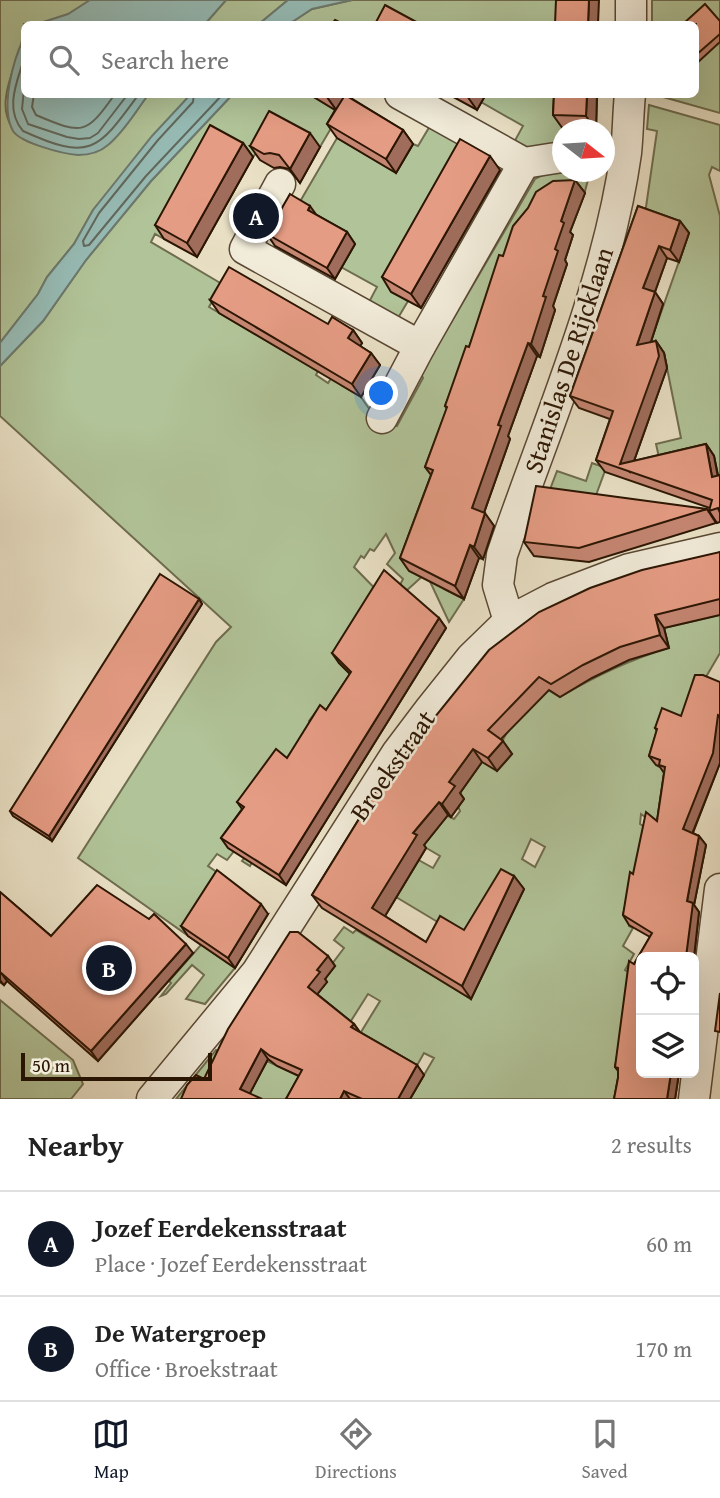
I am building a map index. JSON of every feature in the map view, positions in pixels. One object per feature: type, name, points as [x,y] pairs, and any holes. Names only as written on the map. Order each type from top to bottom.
[{"type":"street","points":[[631,0],[631,21]]},
{"type":"street","points":[[407,98],[524,163],[552,159]]},
{"type":"street","name":"Stanislas De Rijcklaan","points":[[615,152],[629,98]]},
{"type":"street","points":[[382,418],[419,346],[524,163]]},
{"type":"street","name":"Stanislas De Rijcklaan","points":[[509,621],[498,585],[502,555],[592,297],[610,232],[613,182]]},
{"type":"street","points":[[280,184],[245,249],[419,346]]},
{"type":"street","name":"Broekstraat","points":[[152,1099],[257,972],[397,753],[471,658],[509,621],[553,598],[629,569],[720,548]]},
{"type":"street","points":[[694,1099],[720,889]]},
{"type":"green space","points":[[0,0],[90,0],[60,18],[21,21],[21,45],[6,97],[6,114],[17,134],[38,145],[54,144],[123,129],[146,98],[187,98],[93,210],[74,244],[0,343]]},
{"type":"green space","points":[[226,0],[288,0],[263,21],[208,21]]},
{"type":"green space","points":[[352,0],[565,0],[565,21],[294,21],[312,9]]},
{"type":"green space","points":[[652,0],[720,0],[720,113],[667,98],[699,98],[699,21],[652,21]]},
{"type":"green space","points":[[229,98],[315,98],[340,113],[320,147],[279,125],[253,157],[220,139],[164,239],[155,234],[151,242],[222,284],[209,307],[318,371],[316,375],[328,383],[334,374],[341,385],[361,397],[379,423],[385,420],[397,426],[423,378],[421,374],[535,179],[552,173],[552,182],[587,182],[584,195],[575,193],[529,378],[475,359],[444,589],[464,599],[449,622],[426,573],[405,592],[399,587],[403,579],[387,564],[395,553],[386,534],[374,551],[370,549],[364,558],[361,556],[354,567],[392,606],[339,663],[358,682],[333,719],[318,709],[309,721],[321,732],[250,866],[242,861],[245,857],[235,850],[227,860],[217,854],[208,866],[221,875],[202,945],[235,968],[205,1004],[186,999],[204,975],[192,965],[166,994],[161,996],[171,983],[169,981],[201,945],[78,858],[216,642],[231,627],[0,416],[0,366],[43,321],[86,260],[151,181]]},
{"type":"green space","points":[[484,98],[565,98],[575,119],[552,119],[552,146],[526,153],[512,146],[523,126],[481,102]]},
{"type":"green space","points":[[649,105],[720,125],[720,171],[712,167],[709,175],[720,216],[720,487],[665,484],[656,444],[681,438],[664,353],[645,358],[689,233],[646,218],[657,131],[647,129]]},
{"type":"green space","points":[[430,126],[471,151],[392,291],[408,301],[398,318],[369,302],[377,287],[341,267],[298,205],[337,138],[396,173],[413,144],[418,146]]},
{"type":"green space","points":[[592,463],[606,468],[592,506],[546,500],[557,471],[586,481]]},
{"type":"green space","points":[[720,615],[720,653],[703,682],[667,770],[669,824],[652,822],[641,814],[640,824],[650,830],[629,926],[633,928],[623,946],[634,954],[625,970],[636,976],[636,1012],[623,1099],[410,1099],[434,1058],[424,1053],[415,1069],[358,1037],[380,1001],[368,994],[349,1024],[314,998],[344,948],[334,940],[344,927],[353,933],[356,930],[471,998],[500,936],[476,945],[396,897],[407,879],[397,848],[433,868],[440,856],[423,846],[442,813],[454,819],[460,811],[453,793],[461,790],[481,762],[500,745],[510,727],[528,711],[543,687],[560,697],[612,669],[668,648],[664,628]],"holes":[[[531,839],[545,847],[535,867],[522,859]]]},
{"type":"green space","points":[[0,1000],[73,1060],[83,1084],[71,1099],[0,1099]]},
{"type":"green space","points":[[216,1050],[261,1071],[267,1061],[329,1090],[325,1099],[176,1099]]},
{"type":"water","points":[[90,0],[226,0],[208,21],[46,21],[68,14]]},
{"type":"water","points":[[288,0],[352,0],[312,9],[294,21],[263,21]]},
{"type":"water","points":[[21,46],[21,98],[146,98],[119,134],[98,151],[78,155],[43,147],[17,135],[9,121],[8,97]]},
{"type":"water","points":[[187,98],[229,98],[151,181],[86,260],[43,321],[0,366],[0,343],[74,244],[93,210],[152,136]]},
{"type":"building","points":[[556,0],[589,0],[588,21],[555,21]]},
{"type":"building","points":[[705,4],[720,21],[720,34],[699,52],[699,21],[686,21]]},
{"type":"building","points":[[385,5],[414,21],[377,21]]},
{"type":"building","points":[[343,98],[350,98],[403,130],[386,159],[327,124]]},
{"type":"building","points":[[554,98],[587,98],[586,116],[553,115]]},
{"type":"building","points":[[269,111],[310,133],[290,169],[279,155],[264,154],[250,146]]},
{"type":"building","points":[[210,125],[243,143],[187,243],[155,225]]},
{"type":"building","points":[[460,139],[490,156],[411,294],[382,277]]},
{"type":"building","points":[[552,182],[574,182],[561,221],[564,223],[543,296],[546,297],[531,344],[528,343],[498,425],[501,426],[472,508],[485,513],[474,547],[470,545],[455,586],[400,558],[433,470],[425,467],[499,255],[503,256],[513,226],[528,208],[536,192]]},
{"type":"building","points":[[290,194],[310,206],[308,210],[347,232],[327,268],[267,234]]},
{"type":"building","points":[[638,206],[680,221],[670,250],[659,246],[643,288],[655,292],[637,345],[656,341],[659,356],[620,464],[706,444],[712,477],[720,475],[720,513],[718,508],[709,511],[712,500],[596,460],[613,411],[570,396]]},
{"type":"building","points":[[229,267],[328,324],[332,317],[353,330],[348,338],[371,353],[352,384],[210,300]]},
{"type":"building","points":[[536,486],[707,509],[579,548],[524,542]]},
{"type":"building","points":[[720,552],[720,599],[655,615],[660,635],[620,647],[551,684],[539,677],[488,730],[503,741],[488,758],[473,749],[449,782],[455,786],[442,804],[439,802],[413,833],[417,835],[372,908],[426,942],[440,916],[464,930],[501,869],[514,876],[462,986],[312,895],[380,785],[489,650],[539,612],[590,588],[642,570]]},
{"type":"building","points":[[384,570],[439,618],[279,875],[221,838],[244,807],[237,802],[276,749],[287,758],[320,705],[326,710],[351,672],[332,653]]},
{"type":"building","points":[[160,574],[199,599],[49,836],[10,811]]},
{"type":"building","points":[[695,675],[703,675],[720,682],[720,716],[718,715],[713,753],[683,829],[699,836],[687,901],[693,903],[687,952],[641,952],[652,933],[623,915],[630,872],[633,874],[646,812],[657,821],[665,767],[659,765],[660,760],[649,756],[662,708],[681,716]]},
{"type":"building","points":[[217,870],[261,904],[228,958],[181,926]]},
{"type":"building","points":[[97,885],[149,919],[154,914],[186,944],[91,1051],[0,972],[0,892],[51,936]]},
{"type":"building","points":[[290,932],[298,932],[328,956],[308,987],[354,1024],[351,1027],[417,1065],[398,1099],[362,1099],[344,1091],[340,1099],[286,1099],[302,1070],[270,1056],[261,1049],[240,1089],[262,1099],[181,1099],[187,1085],[196,1075],[204,1079],[228,1029]]},
{"type":"building","points":[[629,961],[634,964],[636,961],[636,1078],[670,1078],[667,1099],[614,1099],[618,1078],[618,1068],[615,1067]]},
{"type":"building","points":[[720,993],[720,1032],[715,1031]]},
{"type":"place","name":"Jozef Eerdekensstraat","points":[[256,216]]},
{"type":"place","name":"De Watergroep","points":[[109,968]]}]
